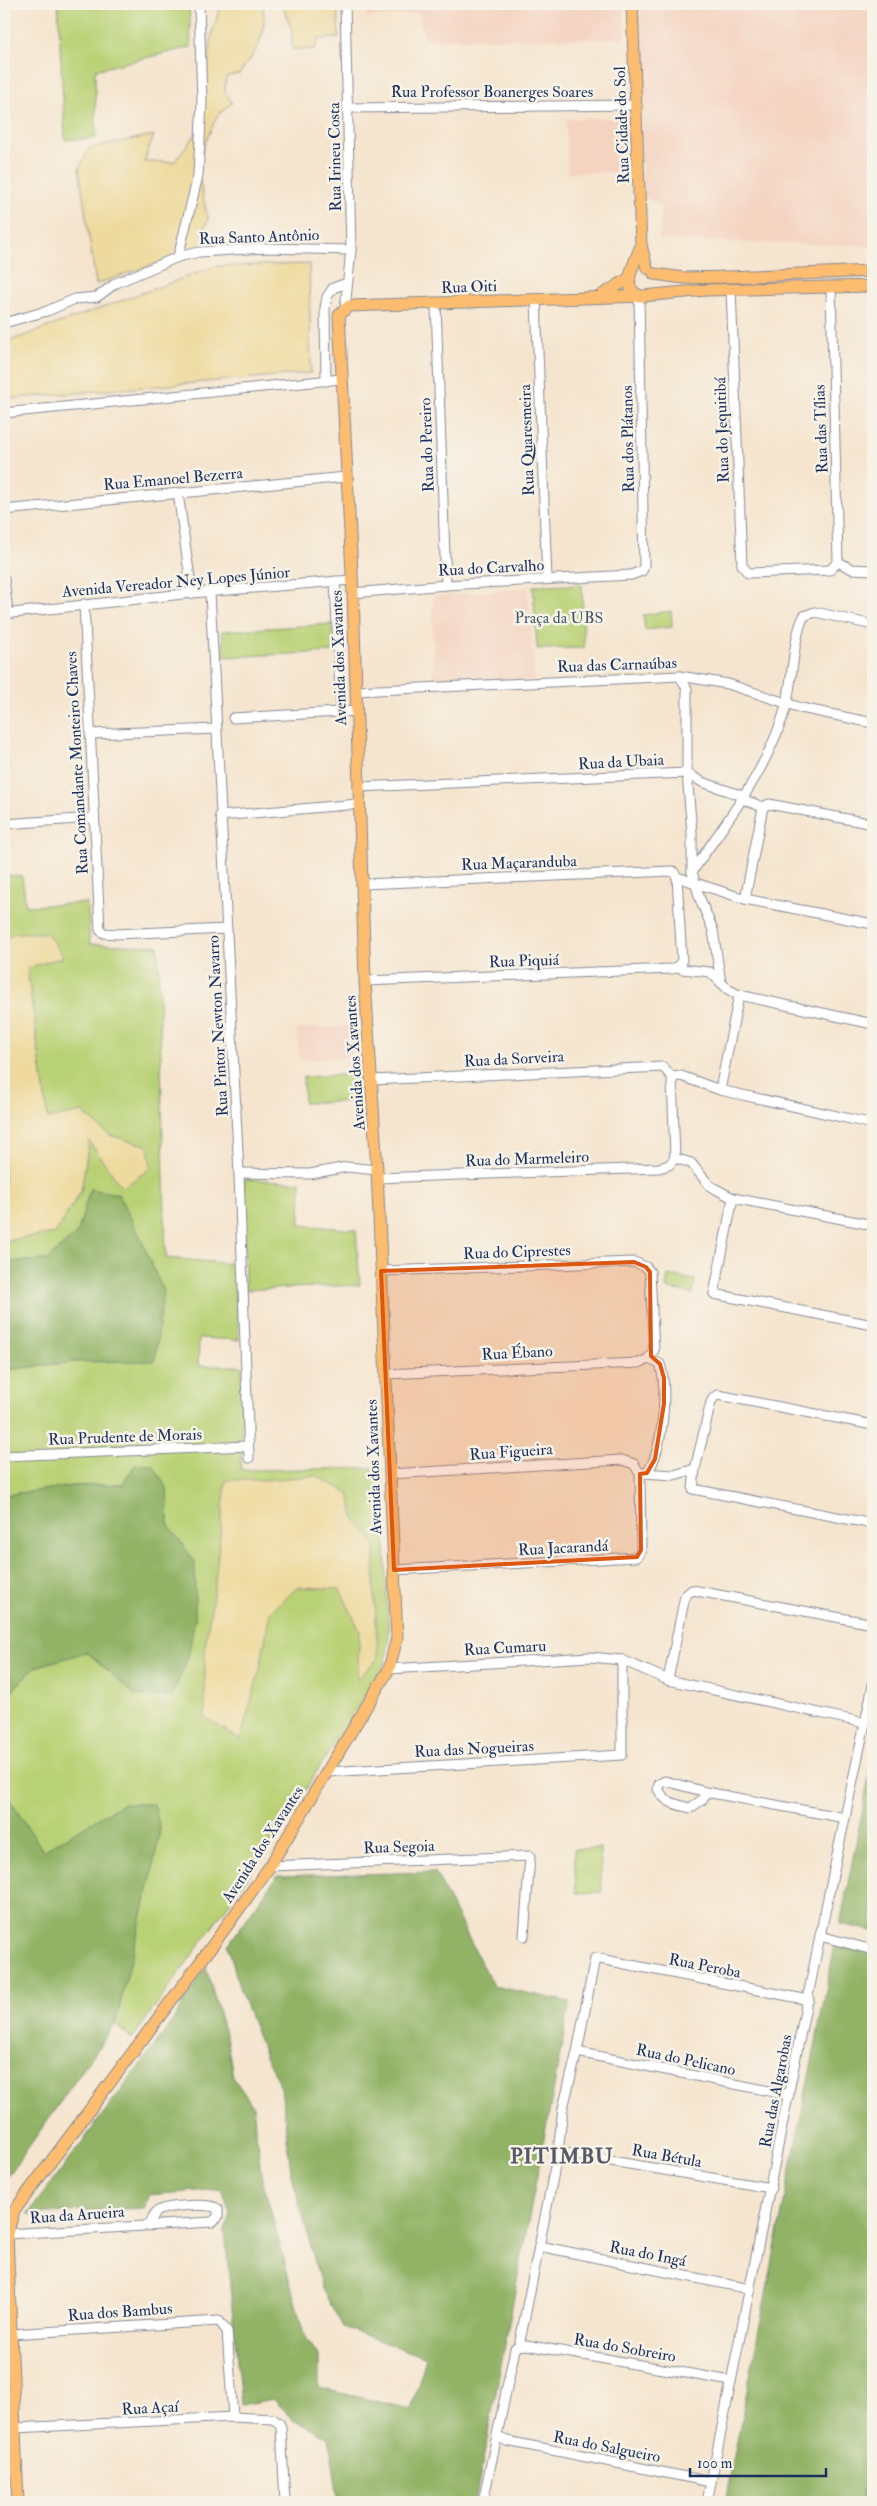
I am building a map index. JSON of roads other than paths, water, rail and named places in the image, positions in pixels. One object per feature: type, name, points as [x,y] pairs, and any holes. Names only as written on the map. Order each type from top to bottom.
[{"type":"main road","name":"Rua Cidade do Sol","points":[[632,4],[641,245],[651,271]]},
{"type":"main road","name":"Rua Cidade do Sol","points":[[629,277],[641,245]]},
{"type":"main road","points":[[651,271],[656,282],[655,289],[642,295],[631,290],[629,277],[641,268],[697,278],[873,271]]},
{"type":"main road","name":"Rua Oiti","points":[[600,296],[629,277]]},
{"type":"main road","name":"Rua Oiti","points":[[343,310],[349,306],[536,300],[731,289],[873,286]]},
{"type":"main road","name":"Avenida dos Xavantes","points":[[18,2502],[7,2234],[14,2211],[270,1866],[390,1669],[397,1638],[377,1174],[365,981],[363,884],[358,804],[355,650],[338,319],[343,310]]},
{"type":"street","points":[[178,257],[198,176],[202,102],[199,4]]},
{"type":"street","name":"Rua Irineu Costa","points":[[343,310],[350,250],[345,4]]},
{"type":"street","name":"Rua Professor Boanerges Soares","points":[[348,108],[637,105]]},
{"type":"street","name":"Rua Santo Antônio","points":[[4,323],[47,311],[75,299],[97,297],[116,283],[178,257],[199,252],[226,249],[350,250]]},
{"type":"street","points":[[326,381],[326,302],[333,288],[347,283]]},
{"type":"street","name":"Rua das Tílias","points":[[831,288],[836,565]]},
{"type":"street","name":"Rua do Jequitibá","points":[[731,289],[743,568],[748,573],[836,565]]},
{"type":"street","name":"Rua dos Plátanos","points":[[631,575],[638,573],[644,566],[642,295]]},
{"type":"street","name":"Rua Quaresmeira","points":[[536,300],[547,579]]},
{"type":"street","name":"Rua do Pereiro","points":[[436,304],[446,584]]},
{"type":"street","points":[[4,412],[341,379]]},
{"type":"street","name":"Rua Emanoel Bezerra","points":[[4,510],[346,477]]},
{"type":"street","points":[[178,493],[192,593]]},
{"type":"street","points":[[836,565],[852,569],[873,570]]},
{"type":"street","name":"Rua do Carvalho","points":[[352,593],[446,584],[631,575]]},
{"type":"street","points":[[4,579],[6,614]]},
{"type":"street","name":"Avenida Vereador Ney Lopes Júnior","points":[[6,614],[192,593],[352,580]]},
{"type":"street","name":"Avenida dos Xavantes","points":[[335,581],[340,712]]},
{"type":"street","name":"Rua Pintor Newton Navarro","points":[[210,592],[239,1174],[249,1458]]},
{"type":"street","name":"Rua Comandante Monteiro Chaves","points":[[84,604],[98,920],[100,930],[109,934],[227,929]]},
{"type":"street","points":[[692,872],[743,796],[774,742],[787,703],[804,616],[816,612],[873,625]]},
{"type":"street","points":[[338,650],[355,650]]},
{"type":"street","points":[[339,676],[355,675]]},
{"type":"street","points":[[680,676],[687,689],[687,773],[692,833],[692,872],[694,882],[714,930],[721,983]]},
{"type":"street","name":"Rua das Carnaúbas","points":[[356,691],[680,676],[728,684],[801,708],[873,723]]},
{"type":"street","points":[[233,718],[356,711]]},
{"type":"street","points":[[90,734],[216,730]]},
{"type":"street","name":"Rua da Ubaia","points":[[358,787],[687,773],[702,782],[743,796],[747,801],[763,807],[769,804],[873,824]]},
{"type":"street","points":[[220,816],[358,804]]},
{"type":"street","points":[[763,807],[745,899],[873,924]]},
{"type":"street","points":[[4,824],[93,818]]},
{"type":"street","name":"Rua Maçaranduba","points":[[363,884],[673,871],[676,875],[745,899]]},
{"type":"street","points":[[676,875],[680,964]]},
{"type":"street","name":"Rua Piquiá","points":[[365,981],[672,969],[680,964],[686,970],[705,970],[739,995]]},
{"type":"street","points":[[720,1090],[739,995],[873,1024]]},
{"type":"street","name":"Rua da Sorveira","points":[[372,1080],[658,1065],[666,1069],[672,1077]]},
{"type":"street","points":[[873,1124],[720,1090],[682,1076],[672,1077],[675,1158],[691,1163],[710,1186],[733,1198],[873,1225]]},
{"type":"street","name":"Rua do Marmeleiro","points":[[239,1174],[310,1174],[347,1167],[377,1174],[659,1168],[669,1165],[675,1158]]},
{"type":"street","points":[[733,1198],[714,1294],[873,1325]]},
{"type":"street","name":"Rua do Ciprestes","points":[[381,1271],[634,1262],[641,1264],[650,1272],[654,1350],[648,1359]]},
{"type":"street","points":[[643,1473],[655,1459],[664,1404],[664,1378],[660,1364],[648,1359]]},
{"type":"street","name":"Rua Ébano","points":[[386,1374],[639,1362],[648,1359]]},
{"type":"street","points":[[873,1425],[723,1395],[714,1397],[711,1402],[695,1469],[693,1489],[873,1524]]},
{"type":"street","name":"Rua Prudente de Morais","points":[[4,1456],[248,1446]]},
{"type":"street","name":"Rua Figueira","points":[[390,1474],[622,1460],[634,1464],[643,1473]]},
{"type":"street","points":[[643,1473],[674,1475],[695,1469]]},
{"type":"street","name":"Rua Jacarandá","points":[[394,1570],[637,1557],[641,1550],[643,1473]]},
{"type":"street","points":[[865,1723],[668,1680],[685,1596],[692,1590],[697,1589],[873,1624]]},
{"type":"street","name":"Rua Cumaru","points":[[390,1669],[590,1657],[622,1660],[668,1680]]},
{"type":"street","name":"Rua das Nogueiras","points":[[327,1772],[622,1755],[622,1660]]},
{"type":"street","name":"Rua das Algarobas","points":[[707,2502],[809,2000],[820,1936],[873,1685]]},
{"type":"street","points":[[706,1792],[696,1805],[690,1808],[670,1803],[662,1798],[658,1789],[659,1784],[665,1781],[706,1792],[845,1818]]},
{"type":"street","name":"Rua Segoia","points":[[270,1866],[530,1856],[524,1936]]},
{"type":"street","points":[[820,1936],[873,1950]]},
{"type":"street","name":"Rua Peroba","points":[[577,2052],[595,1958],[809,2000]]},
{"type":"street","points":[[483,2502],[540,2246],[558,2152],[563,2108],[577,2052]]},
{"type":"street","name":"Rua do Pelicano","points":[[577,2052],[790,2095]]},
{"type":"street","name":"Rua Bétula","points":[[558,2152],[771,2188]]},
{"type":"street","name":"Rua da Arueira","points":[[7,2234],[150,2224],[212,2222],[218,2217],[218,2209],[210,2205],[165,2208],[154,2214],[150,2224]]},
{"type":"street","name":"Rua do Ingá","points":[[540,2246],[750,2289]]},
{"type":"street","name":"Rua dos Bambus","points":[[11,2334],[209,2321],[219,2322],[227,2331],[233,2417]]},
{"type":"street","name":"Rua do Sobreiro","points":[[517,2348],[526,2345],[731,2381]]},
{"type":"street","name":"Rua Açaí","points":[[15,2428],[233,2417],[273,2418],[281,2427],[285,2502]]},
{"type":"street","name":"Rua do Salgueiro","points":[[497,2437],[508,2441],[711,2482]]},
{"type":"street","points":[[871,2502],[873,2489]]},
{"type":"district","name":"PITIMBU","points":[[562,2156]]},
{"type":"park label","name":"Praça da UBS","points":[[559,617]]}]
